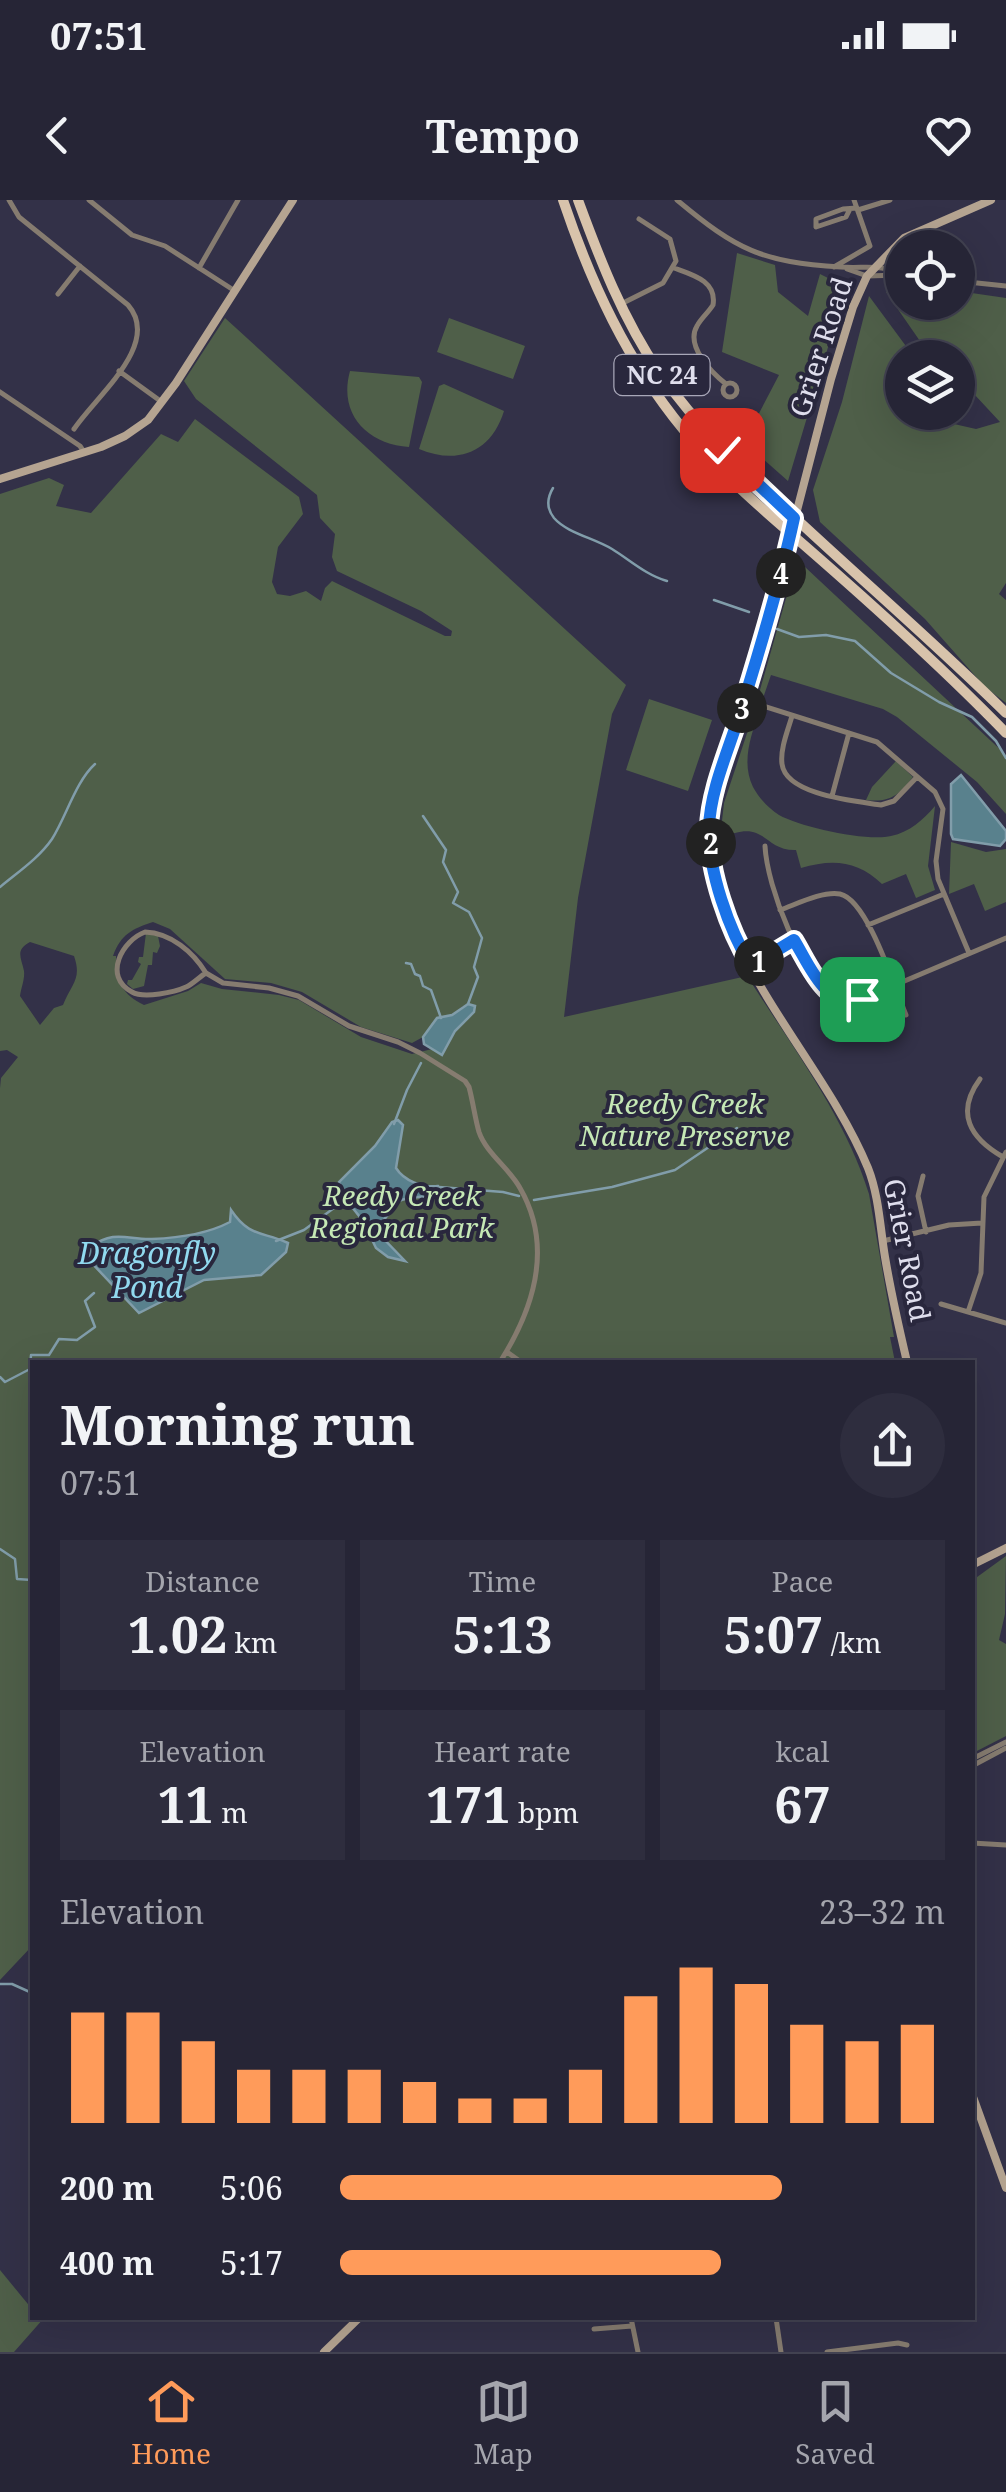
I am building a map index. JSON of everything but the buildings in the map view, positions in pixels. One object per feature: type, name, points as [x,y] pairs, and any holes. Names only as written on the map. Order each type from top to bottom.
[{"type":"main road","name":"NC 24","points":[[563,200],[593,282],[641,372],[698,446],[1006,733]]},
{"type":"main road","name":"NC 24","points":[[578,200],[620,304],[650,357],[689,411],[730,458],[1006,713]]},
{"type":"street","points":[[9,200],[22,220],[128,305],[138,322],[136,347],[74,429]]},
{"type":"street","points":[[89,200],[132,235],[165,246],[235,292]]},
{"type":"street","points":[[199,268],[238,200]]},
{"type":"street","points":[[0,478],[118,440],[156,412],[293,200]]},
{"type":"street","points":[[677,200],[720,235],[746,250],[788,261],[885,269]]},
{"type":"street","points":[[834,267],[870,246],[854,200]]},
{"type":"street","points":[[849,211],[846,217],[816,227],[816,220],[843,209],[849,211],[890,200]]},
{"type":"street","name":"Grier Road","points":[[907,1360],[874,1186],[862,1154],[730,925],[709,829],[711,808],[791,534],[836,361],[866,276],[896,244],[914,232],[990,200]]},
{"type":"street","points":[[620,304],[658,286],[674,268],[676,254],[670,239],[640,219]]},
{"type":"street","points":[[58,294],[80,266]]},
{"type":"street","points":[[674,268],[701,278],[712,290],[713,305],[694,329],[694,340],[712,373],[726,384]]},
{"type":"street","points":[[845,268],[866,276],[885,275]]},
{"type":"street","points":[[975,282],[1006,286]]},
{"type":"street","points":[[141,425],[186,364]]},
{"type":"street","points":[[118,371],[159,400]]},
{"type":"street","points":[[0,392],[84,452]]},
{"type":"street","points":[[744,700],[877,742],[935,792],[943,809],[936,870],[969,954]]},
{"type":"street","points":[[792,716],[782,764],[787,776],[802,788],[881,805],[894,800],[918,777]]},
{"type":"street","points":[[832,796],[849,733]]},
{"type":"street","points":[[765,846],[780,910],[824,988],[836,999],[853,1001],[1006,938]]},
{"type":"street","points":[[780,910],[841,894],[860,907],[906,1015]]},
{"type":"street","points":[[868,926],[944,894]]},
{"type":"street","points":[[206,973],[188,986],[140,995],[131,992],[120,978],[119,956],[134,936],[157,932],[180,944],[206,973],[222,983],[298,996],[350,1026],[409,1048],[465,1081],[480,1136],[522,1191],[538,1242],[537,1275],[530,1303],[501,1360]]},
{"type":"street","points":[[751,966],[794,940]]},
{"type":"street","points":[[968,1312],[981,1272],[984,1197],[1005,1154],[979,1141],[970,1124],[969,1099],[980,1078]]},
{"type":"street","points":[[923,1176],[918,1196],[926,1232]]},
{"type":"street","points":[[883,1241],[982,1223]]},
{"type":"street","points":[[941,1304],[1006,1323]]},
{"type":"street","points":[[506,1352],[518,1360]]},
{"type":"street","points":[[975,1564],[1006,1548]]},
{"type":"street","points":[[975,1761],[1006,1745]]},
{"type":"street","points":[[975,1844],[1006,1845]]},
{"type":"street","points":[[975,2102],[1006,2188]]},
{"type":"street","points":[[324,2352],[357,2320]]},
{"type":"street","points":[[632,2320],[638,2352]]},
{"type":"street","points":[[776,2320],[781,2352]]},
{"type":"street","points":[[594,2329],[632,2326]]},
{"type":"street","points":[[827,2352],[898,2343],[907,2346]]},
{"type":"green space","points":[[737,253],[775,265],[778,292],[808,316],[820,274],[846,287],[788,481],[744,442],[779,375],[722,352]]},
{"type":"green space","points":[[975,293],[1006,298],[1006,583],[999,594],[1006,600],[1006,703],[985,687],[925,619],[820,522],[813,490],[842,402],[869,296],[901,340],[885,340],[885,430],[975,430],[1000,422],[975,395],[975,340],[919,340],[905,320],[975,320]]},
{"type":"green space","points":[[225,318],[626,685],[612,714],[578,898],[564,1017],[747,976],[816,1082],[859,1165],[869,1194],[895,1360],[30,1360],[30,1948],[0,1980],[0,1088],[1,1078],[18,1057],[7,1050],[0,1051],[0,494],[49,478],[64,485],[56,506],[91,513],[161,434],[178,442],[195,419],[299,497],[303,514],[278,547],[272,582],[277,594],[290,596],[306,591],[321,601],[332,581],[445,636],[451,636],[452,631],[421,611],[337,571],[332,557],[335,534],[320,518],[317,495],[196,399],[184,381]],"holes":[[[153,922],[170,929],[225,979],[271,983],[302,992],[361,1027],[412,1043],[423,1037],[438,1018],[452,1015],[463,1006],[474,1012],[455,1031],[448,1045],[412,1054],[361,1037],[299,1000],[279,995],[201,983],[144,1005],[122,986],[113,956],[128,933],[139,927]],[[30,942],[74,956],[75,981],[63,1005],[54,1008],[40,1025],[20,996],[24,974],[21,951]]]},
{"type":"green space","points":[[449,318],[525,346],[513,379],[437,352]]},
{"type":"green space","points":[[350,371],[419,377],[422,382],[409,447],[380,440],[359,424],[348,401]]},
{"type":"green space","points":[[444,384],[504,411],[491,437],[471,452],[446,456],[419,449],[439,386]]},
{"type":"green space","points":[[805,567],[1006,755],[1006,814],[977,782],[883,709],[771,675],[762,701],[758,697],[794,570]]},
{"type":"green space","points":[[649,699],[712,720],[688,791],[626,770]]},
{"type":"green space","points":[[754,712],[759,712],[748,749],[749,778],[761,799],[779,815],[834,832],[880,837],[910,828],[935,806],[928,866],[935,890],[916,898],[906,874],[882,884],[863,870],[844,864],[801,868],[796,850],[785,849],[755,833],[746,831],[720,839],[724,803]]},
{"type":"green space","points":[[896,761],[913,777],[893,796],[866,800],[872,787]]},
{"type":"green space","points":[[951,842],[986,852],[1006,849],[1006,902],[985,911],[974,884],[949,894]]},
{"type":"green space","points":[[146,933],[158,936],[160,946],[157,953],[153,952],[144,986],[133,989],[127,984],[141,964],[138,962],[143,957]]},
{"type":"green space","points":[[1006,1556],[1005,1614],[999,1640],[1006,1644],[1006,1736],[975,1752],[975,1579]]},
{"type":"green space","points":[[0,2270],[30,2307],[30,2320],[42,2320],[14,2352],[0,2352]]},
{"type":"water","points":[[961,775],[1006,831],[1000,846],[953,839],[951,784]]},
{"type":"water","points":[[468,1004],[475,1006],[474,1012],[455,1031],[442,1055],[424,1044],[423,1037],[437,1018],[452,1015]]},
{"type":"water","points":[[398,1120],[403,1125],[396,1168],[399,1173],[420,1185],[438,1186],[440,1190],[399,1201],[379,1226],[380,1235],[405,1261],[388,1257],[376,1248],[339,1182]]},
{"type":"water","name":"Dragonfly Pond","points":[[231,1210],[251,1230],[288,1243],[286,1252],[261,1275],[204,1280],[139,1313],[88,1259],[90,1247],[107,1238],[162,1238],[202,1232],[230,1222]]},
{"type":"waterway","points":[[553,488],[549,507],[559,523],[667,581]]},
{"type":"waterway","points":[[714,600],[749,612]]},
{"type":"waterway","points":[[777,629],[799,637],[826,635],[855,641],[891,673],[972,717],[996,741],[1006,758]]},
{"type":"waterway","points":[[0,887],[47,846],[82,780],[95,764]]},
{"type":"waterway","points":[[423,816],[446,850],[443,862],[458,892],[453,903],[469,912],[482,938],[474,967],[478,977],[468,1004]]},
{"type":"waterway","points":[[406,963],[420,976],[423,986],[431,990],[441,1018]]},
{"type":"waterway","points":[[394,1124],[421,1063]]},
{"type":"waterway","points":[[534,1200],[612,1187],[675,1170],[737,1128]]},
{"type":"waterway","points":[[439,1187],[519,1196]]},
{"type":"waterway","points":[[276,1241],[304,1230],[334,1208]]},
{"type":"waterway","points":[[31,1360],[31,1355],[49,1355],[59,1339],[77,1340],[95,1327],[85,1301],[94,1293]]},
{"type":"waterway","points":[[0,1377],[5,1382],[30,1369]]},
{"type":"waterway","points":[[0,1549],[15,1559],[17,1579],[30,1580]]},
{"type":"waterway","points":[[0,1984],[12,1984],[30,1992]]},
{"type":"route","points":[[722,450],[794,518],[766,629],[711,808],[710,840],[725,908],[751,966],[794,940],[830,994],[844,1001],[862,999]]},
{"type":"park label","name":"Reedy Creek Nature Preserve","points":[[685,1120]]},
{"type":"park label","name":"Reedy Creek Regional Park","points":[[402,1212]]}]
